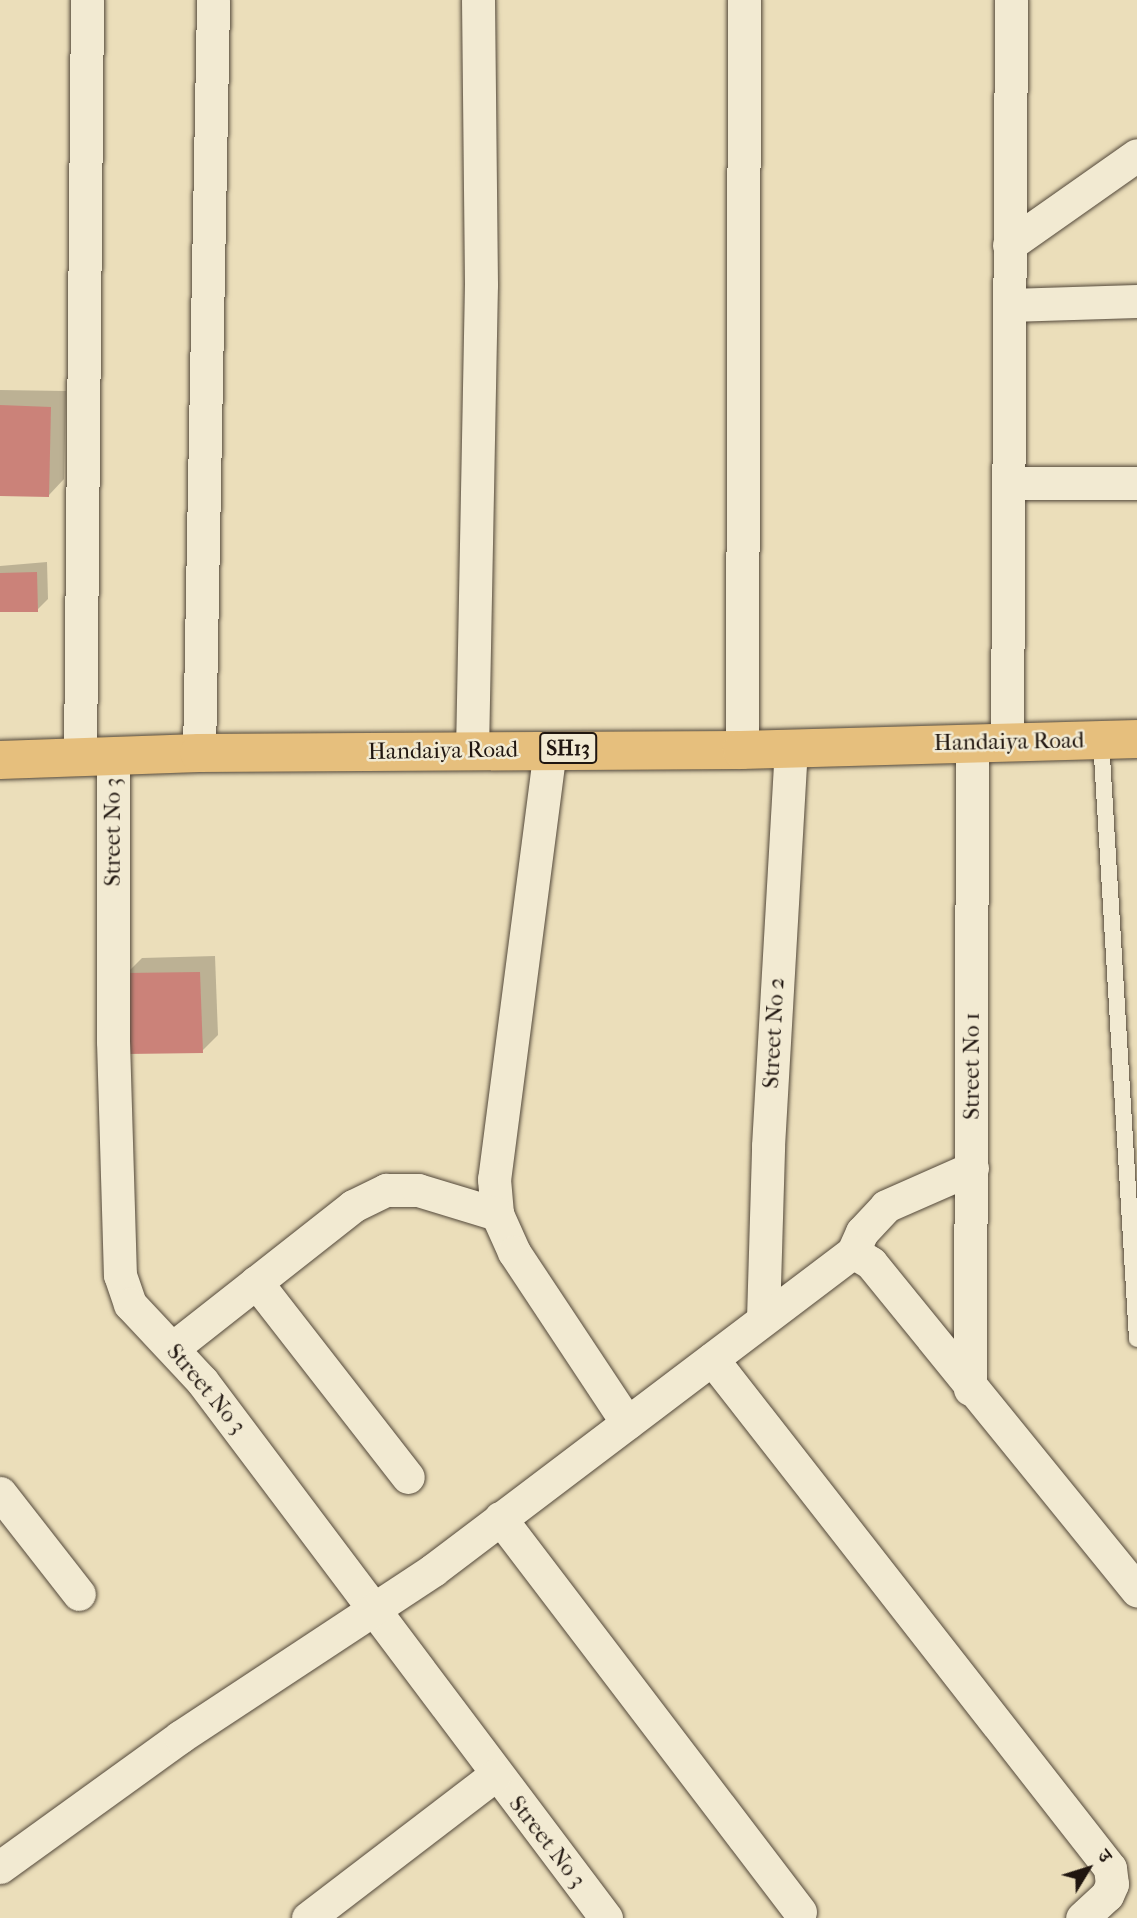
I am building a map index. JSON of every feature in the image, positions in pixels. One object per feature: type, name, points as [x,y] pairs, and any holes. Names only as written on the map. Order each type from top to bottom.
[{"type":"main road","name":"Handaiya Road","points":[[0,760],[200,753],[743,750],[1119,739]]},
{"type":"street","name":"Street No 3","points":[[86,0],[96,758],[113,1041],[120,1275],[130,1304],[174,1347],[377,1609],[495,1775],[606,1918]]},
{"type":"street","points":[[200,753],[213,0]]},
{"type":"street","points":[[472,752],[481,285],[478,0]]},
{"type":"street","points":[[743,750],[744,0]]},
{"type":"street","name":"Street No 1","points":[[970,1389],[972,1168],[989,743],[1008,484],[1011,0]]},
{"type":"street","points":[[1009,245],[1137,155]]},
{"type":"street","points":[[1009,305],[1137,301]]},
{"type":"street","points":[[1008,484],[1137,483]]},
{"type":"street","name":"Street No 2","points":[[763,1319],[768,1146],[791,748]]},
{"type":"street","points":[[550,749],[494,1179],[497,1214],[514,1252],[627,1423]]},
{"type":"street","points":[[0,1867],[180,1737],[377,1609],[500,1518],[853,1252],[862,1233],[886,1206],[972,1168]]},
{"type":"street","points":[[174,1347],[353,1206],[386,1190],[418,1190],[497,1214]]},
{"type":"street","points":[[853,1252],[871,1262],[970,1389],[1137,1590]]},
{"type":"street","points":[[256,1282],[408,1477]]},
{"type":"street","points":[[712,1359],[1110,1868],[1112,1884],[1107,1895],[1082,1918]]},
{"type":"street","points":[[0,1493],[79,1594]]},
{"type":"street","points":[[500,1518],[800,1912]]},
{"type":"street","points":[[308,1918],[495,1775]]},
{"type":"lane","points":[[1119,739],[1137,1339]]},
{"type":"building","points":[[0,405],[51,407],[49,497],[0,496]]},
{"type":"building","points":[[37,572],[38,612],[0,612],[0,573]]},
{"type":"building","points":[[200,972],[203,1053],[127,1054],[125,973]]}]
